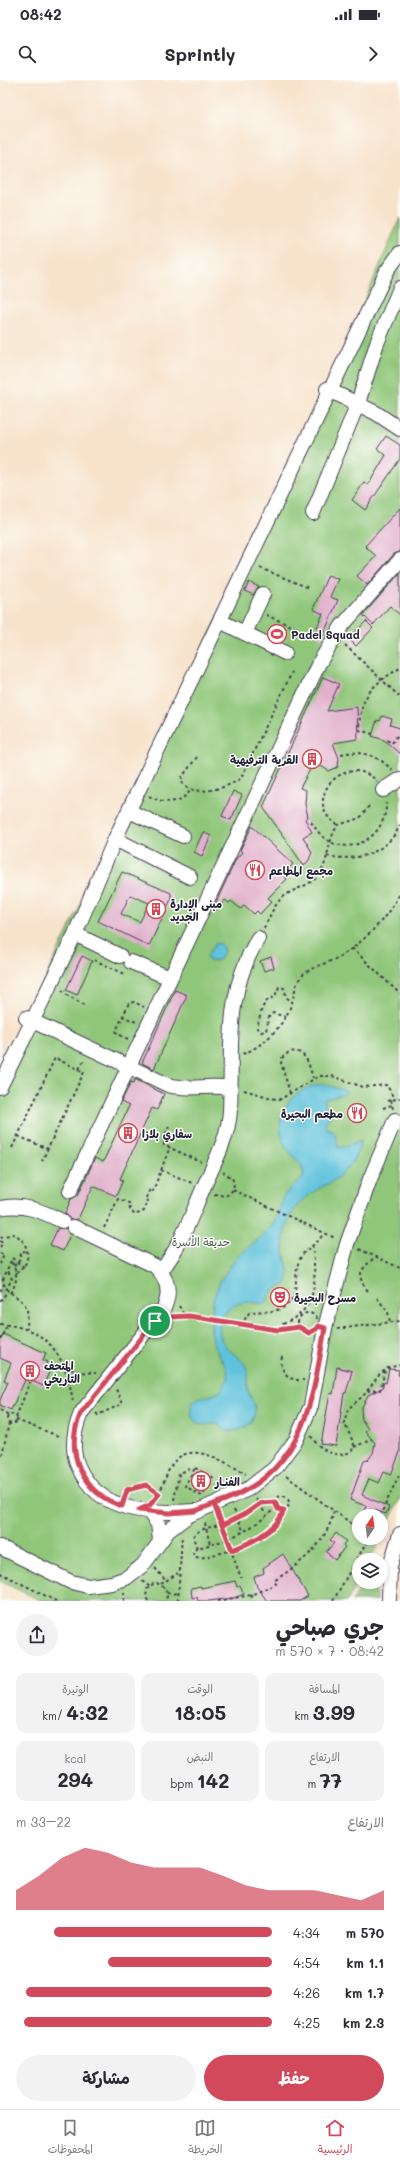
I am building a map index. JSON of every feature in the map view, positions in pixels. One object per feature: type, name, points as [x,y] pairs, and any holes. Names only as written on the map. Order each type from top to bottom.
[{"type":"street","points":[[0,1087],[29,1020],[51,983],[75,934],[115,839],[220,621],[329,389],[350,349],[387,271],[400,253]]},
{"type":"street","points":[[313,513],[358,403],[371,359],[399,292]]},
{"type":"street","points":[[350,349],[371,359]]},
{"type":"street","points":[[329,389],[358,403],[400,429]]},
{"type":"street","points":[[70,1191],[312,677],[335,636],[400,560]]},
{"type":"street","points":[[245,633],[263,594]]},
{"type":"street","points":[[220,621],[285,653]]},
{"type":"street","points":[[383,790],[399,779]]},
{"type":"street","points":[[129,811],[183,836]]},
{"type":"street","points":[[115,839],[190,877]]},
{"type":"street","points":[[75,934],[126,959],[170,978]]},
{"type":"street","points":[[160,1271],[175,1250],[219,1155],[229,1117],[234,998],[243,967],[258,938]]},
{"type":"street","points":[[29,1020],[174,1087],[189,1088],[216,1086],[230,1088]]},
{"type":"street","points":[[0,1208],[13,1206],[33,1208],[150,1263],[160,1271],[167,1283],[168,1297],[164,1310],[87,1404],[77,1423],[74,1442],[77,1464],[88,1484],[104,1498],[122,1506],[144,1511],[169,1513],[195,1511],[237,1495],[259,1482],[275,1468],[296,1440],[311,1406],[317,1374],[322,1327],[354,1222],[394,1115]]},
{"type":"street","points":[[144,1511],[158,1524],[160,1540]]},
{"type":"street","points":[[0,1547],[64,1579],[88,1586],[104,1585],[120,1581],[132,1574],[147,1560],[160,1540],[168,1531],[195,1511]]},
{"type":"street","points":[[389,1601],[390,1566],[400,1534]]},
{"type":"path","points":[[247,563],[309,588]]},
{"type":"path","points":[[256,610],[298,629]]},
{"type":"path","points":[[335,636],[400,697]]},
{"type":"path","points":[[372,734],[359,730],[361,710],[368,693],[382,679],[400,668]]},
{"type":"path","points":[[197,757],[181,780],[183,785],[191,789],[202,791],[216,789],[241,778],[292,672]]},
{"type":"path","points":[[387,740],[392,744],[400,732]]},
{"type":"path","points":[[341,754],[361,753],[376,757],[389,767],[399,779]]},
{"type":"path","points":[[311,822],[318,832],[329,842],[342,845],[356,845],[375,833],[385,814],[383,790],[374,778],[362,772],[344,773],[333,779],[326,789],[324,804],[326,814],[338,825]]},
{"type":"path","points":[[140,788],[154,798],[165,802],[184,798],[191,789]]},
{"type":"path","points":[[258,938],[281,898],[313,881],[323,868],[329,842],[338,825],[360,818],[368,806]]},
{"type":"path","points":[[327,856],[353,858],[371,854],[387,844],[400,825]]},
{"type":"path","points":[[231,1058],[245,1053],[264,1042],[286,1016],[298,981],[306,973],[352,948],[380,922],[400,893]]},
{"type":"path","points":[[352,948],[400,994]]},
{"type":"path","points":[[51,983],[86,1006]]},
{"type":"path","points":[[286,1016],[273,1013],[269,1017],[266,1031],[261,1032],[257,1028],[262,1008],[267,1001],[275,996],[278,987],[284,988],[287,998],[292,1001]]},
{"type":"path","points":[[139,1044],[117,1033],[116,1029],[122,1016],[128,1005],[132,1002],[154,1012]]},
{"type":"path","points":[[122,1016],[146,1028]]},
{"type":"path","points":[[290,1093],[281,1063],[282,1058],[289,1052],[299,1052],[303,1054],[313,1078]]},
{"type":"path","points":[[12,1148],[55,1058],[84,1072],[42,1161]]},
{"type":"path","points":[[230,1088],[261,1093],[276,1100],[282,1099],[313,1078],[332,1076],[363,1087],[384,1084],[390,1088],[394,1099]]},
{"type":"path","points":[[387,1101],[400,1098]]},
{"type":"path","points":[[391,1100],[394,1115]]},
{"type":"path","points":[[383,1108],[392,1105]]},
{"type":"path","points":[[169,1126],[162,1142],[200,1162]]},
{"type":"path","points":[[18,1136],[48,1149]]},
{"type":"path","points":[[99,1238],[118,1199],[129,1203],[130,1210],[135,1215],[144,1211],[148,1201],[145,1200],[150,1189],[154,1191],[170,1147]]},
{"type":"path","points":[[161,1170],[191,1183]]},
{"type":"path","points":[[233,1190],[292,1218]]},
{"type":"path","points":[[241,1324],[249,1313],[273,1311],[288,1304],[295,1294],[300,1258],[319,1241],[323,1233]]},
{"type":"path","points":[[0,1237],[10,1234],[18,1236],[24,1241],[28,1252],[24,1267],[16,1273]]},
{"type":"path","points":[[0,1240],[3,1243],[0,1247]]},
{"type":"path","points":[[299,1327],[298,1324],[300,1315],[308,1305],[313,1294],[315,1281],[313,1247]]},
{"type":"path","points":[[14,1266],[18,1262],[22,1251],[28,1252]]},
{"type":"path","points":[[0,1253],[4,1255],[1,1258],[0,1264]]},
{"type":"path","points":[[368,1291],[362,1283],[360,1275],[364,1268],[375,1257]]},
{"type":"path","points":[[24,1267],[12,1258],[4,1276],[4,1285],[7,1291],[25,1304],[27,1313],[26,1329]]},
{"type":"path","points":[[10,1293],[15,1286],[16,1273],[11,1261]]},
{"type":"path","points":[[0,1301],[7,1291],[12,1279],[7,1269]]},
{"type":"path","points":[[0,1275],[4,1276]]},
{"type":"path","points":[[0,1291],[4,1285]]},
{"type":"path","points":[[377,1298],[388,1312],[390,1322]]},
{"type":"path","points":[[284,1330],[283,1324],[303,1313],[311,1313],[317,1318],[322,1327]]},
{"type":"path","points":[[155,1321],[175,1316],[205,1317],[284,1330],[299,1327],[309,1333],[322,1327],[345,1328],[400,1321]]},
{"type":"path","points":[[0,1324],[26,1329],[45,1340],[60,1357],[69,1377],[77,1423]]},
{"type":"path","points":[[0,1340],[7,1325]]},
{"type":"path","points":[[282,1357],[282,1370],[291,1379],[304,1380],[317,1374]]},
{"type":"path","points":[[354,1447],[346,1429],[345,1415],[348,1409],[367,1391],[385,1370],[400,1366]]},
{"type":"path","points":[[65,1367],[90,1374],[111,1375],[122,1404],[98,1415],[87,1404]]},
{"type":"path","points":[[367,1391],[380,1390],[385,1370]]},
{"type":"path","points":[[9,1423],[13,1424],[16,1419],[30,1382]]},
{"type":"path","points":[[0,1410],[9,1415],[13,1414],[16,1419],[74,1442]]},
{"type":"path","points":[[2,1455],[9,1423],[7,1419],[9,1415]]},
{"type":"path","points":[[305,1420],[314,1441],[326,1451],[341,1454],[350,1452],[354,1447],[372,1439]]},
{"type":"path","points":[[144,1511],[159,1494],[174,1461],[186,1453],[194,1452],[217,1458],[259,1482]]},
{"type":"path","points":[[169,1513],[176,1495],[179,1474],[188,1469],[193,1470],[196,1468],[213,1477],[203,1496],[185,1486],[193,1470]]},
{"type":"path","points":[[275,1468],[352,1524]]},
{"type":"path","points":[[383,1509],[400,1473]]},
{"type":"path","points":[[122,1506],[128,1490],[137,1489],[146,1485],[159,1494]]},
{"type":"path","points":[[281,1496],[287,1498],[288,1506],[284,1510],[280,1519],[267,1531],[250,1542],[232,1550],[198,1558],[193,1554],[196,1548],[193,1535],[197,1531],[222,1525],[238,1518],[266,1501],[275,1502],[281,1496]]},
{"type":"path","points":[[255,1498],[267,1516]]},
{"type":"path","points":[[275,1502],[276,1507]]},
{"type":"path","points":[[214,1504],[241,1578]]},
{"type":"path","points":[[276,1507],[284,1510]]},
{"type":"path","points":[[196,1548],[228,1540],[244,1532],[267,1516],[276,1507]]},
{"type":"path","points":[[234,1510],[244,1532]]},
{"type":"path","points":[[218,1601],[251,1595],[276,1584],[274,1581],[310,1554],[330,1526],[334,1511]]},
{"type":"path","points":[[178,1601],[184,1520]]},
{"type":"path","points":[[205,1523],[210,1545]]},
{"type":"path","points":[[333,1601],[365,1545]]},
{"type":"path","points":[[147,1560],[166,1581]]},
{"type":"path","points":[[148,1601],[146,1597],[147,1589],[153,1584],[161,1584],[179,1572]]},
{"type":"path","points":[[0,1573],[56,1601]]},
{"type":"path","points":[[161,1584],[167,1593]]},
{"type":"path","points":[[167,1593],[178,1594]]},
{"type":"path","points":[[164,1601],[167,1593]]},
{"type":"path","points":[[251,1595],[253,1601]]},
{"type":"green space","name":"حديقة الأسرة","points":[[400,218],[400,1499],[388,1524],[388,1509],[352,1509],[352,1545],[378,1545],[374,1553],[352,1553],[352,1589],[354,1589],[347,1601],[42,1601],[0,1581],[0,1073],[327,389]]},
{"type":"green space","points":[[360,1589],[374,1589],[377,1601],[352,1601]]},
{"type":"water","points":[[216,943],[222,945],[224,952],[218,960],[210,962],[207,956]]},
{"type":"water","points":[[324,1084],[346,1091],[345,1094],[324,1100],[329,1118],[325,1122],[326,1128],[334,1131],[339,1148],[360,1141],[361,1139],[361,1143],[351,1164],[345,1172],[305,1198],[291,1215],[286,1227],[284,1239],[284,1251],[288,1270],[286,1284],[274,1290],[265,1303],[244,1302],[234,1306],[228,1310],[221,1321],[220,1334],[222,1341],[229,1350],[242,1361],[247,1370],[248,1391],[254,1403],[255,1409],[252,1420],[247,1426],[235,1431],[227,1430],[216,1424],[200,1424],[192,1417],[191,1410],[193,1402],[200,1397],[210,1396],[220,1392],[228,1379],[226,1368],[214,1346],[211,1330],[213,1300],[220,1281],[237,1257],[260,1238],[272,1225],[284,1195],[303,1178],[300,1164],[284,1144],[281,1133],[283,1112],[295,1096],[303,1090]]},
{"type":"building","points":[[386,436],[400,445],[400,459],[365,510],[352,500],[364,482],[368,485],[386,455],[377,449]]},
{"type":"building","points":[[400,508],[400,552],[394,554],[367,585],[357,576],[376,556],[365,546]]},
{"type":"building","points":[[400,573],[400,615],[390,606],[373,625],[363,615]]},
{"type":"building","points":[[328,575],[338,579],[330,597],[338,600],[322,638],[314,634],[323,614],[313,609]]},
{"type":"building","points":[[249,582],[259,587],[253,595],[245,591]]},
{"type":"building","points":[[366,621],[373,628],[356,646],[349,639]]},
{"type":"building","name":"القرية الترفيهية","points":[[323,677],[339,684],[327,711],[357,707],[358,739],[333,743],[339,758],[338,767],[329,771],[314,762],[300,788],[306,790],[305,804],[308,817],[305,819],[312,832],[303,837],[312,852],[309,860],[304,866],[263,807]]},
{"type":"building","points":[[382,716],[392,719],[390,725],[400,728],[400,754],[384,740],[372,736],[377,720],[380,721]]},
{"type":"building","points":[[233,791],[242,795],[231,820],[222,816]]},
{"type":"building","name":"مجمع المطاعم","points":[[252,826],[293,864],[283,875],[287,879],[268,898],[272,901],[260,914],[257,911],[254,914],[244,905],[241,909],[231,901],[229,903],[225,900],[215,911],[213,909],[236,859],[242,852],[240,850]]},
{"type":"building","points":[[203,832],[211,836],[202,856],[194,852]]},
{"type":"building","name":"مبنى الإدارة الجديد","points":[[122,872],[171,893],[171,899],[149,946],[98,921]],"holes":[[[130,895],[149,903],[140,922],[121,914]]]},
{"type":"building","points":[[82,956],[92,961],[77,995],[66,990]]},
{"type":"building","points":[[271,957],[274,968],[264,971],[260,961]]},
{"type":"building","points":[[175,990],[187,995],[154,1069],[142,1063]]},
{"type":"building","name":"سفاري بلازا","points":[[135,1079],[164,1094],[157,1110],[152,1108],[120,1179],[123,1180],[116,1196],[93,1186],[78,1219],[70,1220],[65,1213],[71,1199],[78,1195],[95,1158],[103,1162],[129,1106],[121,1102],[131,1082],[134,1083]]},
{"type":"building","points":[[58,1228],[66,1228],[70,1235],[63,1251],[50,1245]]},
{"type":"building","name":"المتحف التاريخي","points":[[3,1334],[46,1353],[43,1360],[48,1362],[46,1368],[50,1370],[43,1386],[26,1378],[11,1410],[0,1405],[0,1400],[8,1382],[4,1380],[11,1363],[0,1358],[0,1341]]},
{"type":"building","points":[[337,1367],[352,1371],[346,1393],[344,1393],[336,1446],[321,1444],[330,1393],[333,1394]]},
{"type":"building","points":[[389,1369],[399,1370],[400,1452],[391,1475],[384,1472],[379,1483],[369,1479],[362,1495],[389,1507],[388,1509],[365,1509],[366,1506],[350,1500],[364,1461],[368,1460],[373,1453],[375,1443],[365,1431],[368,1429],[362,1420],[361,1409],[368,1395],[382,1388],[384,1382],[386,1383]]},
{"type":"building","name":"الفنـار","points":[[199,1472],[210,1478],[203,1491],[192,1484]]},
{"type":"building","points":[[336,1533],[346,1541],[343,1545],[345,1547],[335,1560],[326,1552],[334,1543],[330,1540]]},
{"type":"building","points":[[283,1554],[308,1596],[300,1601],[267,1601],[257,1587],[254,1577],[264,1573],[263,1568]]},
{"type":"building","points":[[235,1581],[237,1587],[240,1585],[244,1594],[234,1598],[209,1601],[198,1601],[197,1597],[192,1598],[191,1588],[201,1586],[201,1588]]},
{"type":"place","name":"Padel Squad","points":[[277,634]]},
{"type":"place","name":"القرية الترفيهية","points":[[312,759]]},
{"type":"place","name":"مجمع المطاعم","points":[[255,870]]},
{"type":"place","name":"مبنى الإدارة الجديد","points":[[156,909]]},
{"type":"place","name":"مطعم البحيرة","points":[[357,1113]]},
{"type":"place","name":"سفاري بلازا","points":[[128,1133]]},
{"type":"place","name":"مسرح البحيرة","points":[[280,1297]]},
{"type":"place","name":"المتحف التاريخي","points":[[30,1371]]},
{"type":"place","name":"الفنـار","points":[[201,1481]]},
{"type":"route","points":[[155,1321],[81,1413],[77,1423],[74,1442],[77,1464],[88,1484],[95,1492],[122,1506],[127,1490],[137,1489],[146,1485],[159,1494],[150,1505],[139,1510],[169,1513],[195,1511],[214,1504],[232,1550],[250,1542],[267,1531],[282,1517],[284,1510],[278,1509],[275,1502],[266,1501],[238,1518],[230,1522],[222,1525],[214,1504],[237,1495],[259,1482],[275,1468],[296,1440],[311,1406],[325,1328],[318,1326],[313,1332],[309,1333],[305,1332],[299,1327],[288,1330],[278,1330],[205,1317],[189,1316],[175,1316],[162,1318],[155,1321]]}]
